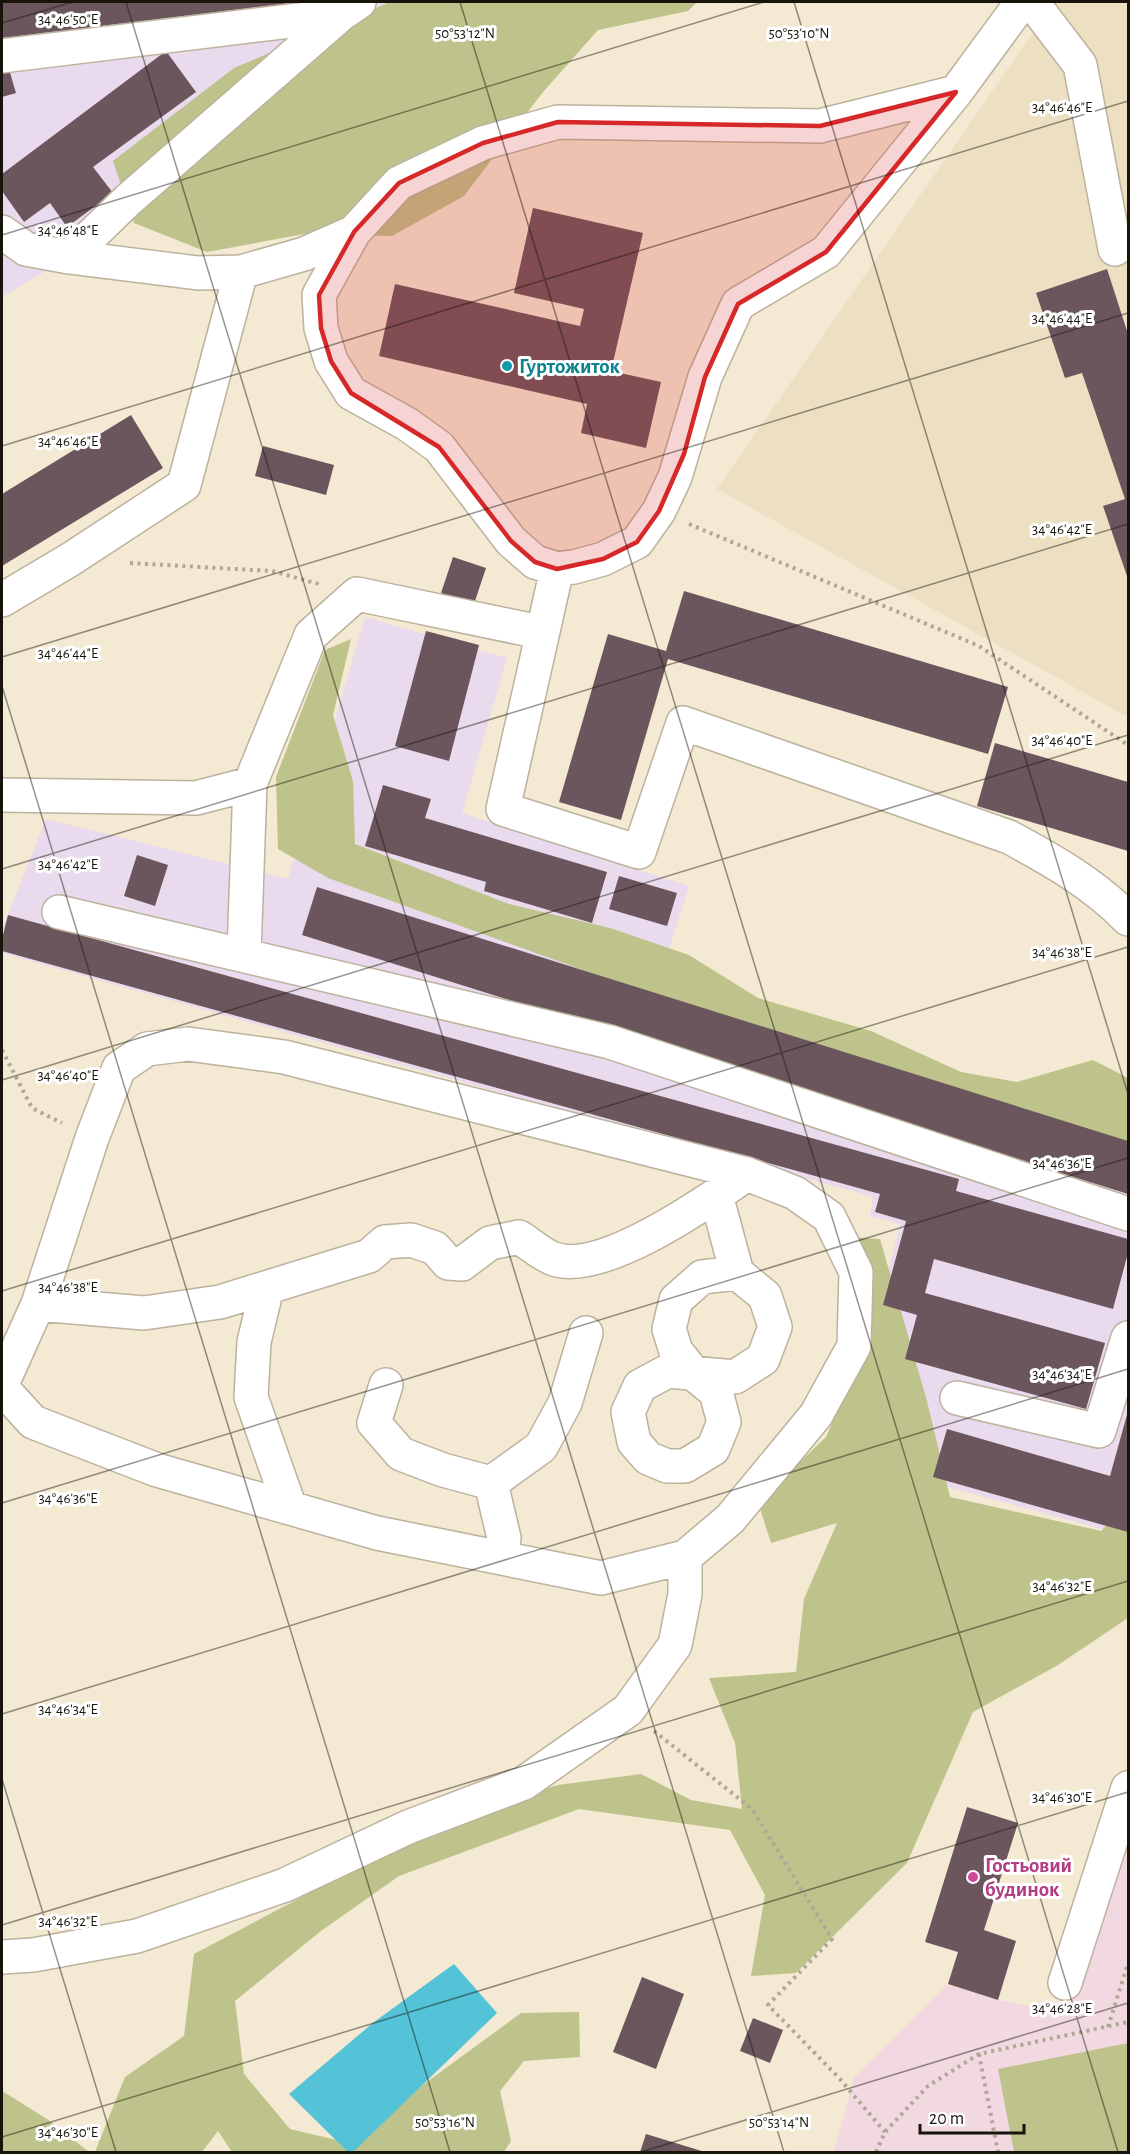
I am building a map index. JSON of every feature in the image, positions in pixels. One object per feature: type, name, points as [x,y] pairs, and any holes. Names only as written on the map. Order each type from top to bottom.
[{"type":"street","points":[[956,92],[820,126],[558,122],[483,143],[399,183],[354,232],[319,295],[321,328],[331,362],[351,393],[407,424],[439,447],[511,541],[535,562],[557,569],[574,567],[603,559],[638,542],[659,511],[684,454],[705,377],[738,304],[826,252],[956,92],[1022,2]]},
{"type":"street","points":[[1032,2],[1080,65],[1115,249]]},
{"type":"street","points":[[2,56],[349,8]]},
{"type":"street","points":[[69,257],[128,200],[349,8]]},
{"type":"street","points":[[2,232],[26,249],[69,257],[198,273],[241,272],[304,254],[354,232]]},
{"type":"street","points":[[2,600],[71,559],[184,485],[241,272]]},
{"type":"street","points":[[557,569],[540,632],[503,809],[639,852],[683,723],[1009,837],[1055,861],[1110,900],[1128,919]]},
{"type":"street","points":[[244,953],[250,784],[311,635],[357,594],[540,632]]},
{"type":"street","points":[[2,795],[196,798],[250,784]]},
{"type":"street","points":[[59,912],[244,953],[610,1042],[1128,1214]]},
{"type":"street","points":[[188,1044],[284,1057],[747,1174],[795,1193],[829,1217],[856,1272],[854,1347],[816,1415],[730,1519],[685,1557],[601,1578],[377,1533],[157,1470],[33,1422],[2,1386],[38,1304],[92,1138],[119,1068],[147,1049],[188,1044]]},
{"type":"street","points":[[38,1304],[144,1313],[220,1302],[369,1256],[385,1242],[411,1240],[435,1248],[448,1263],[462,1264],[490,1243],[519,1237],[554,1260],[585,1261],[635,1244],[747,1174]]},
{"type":"street","points":[[716,1195],[737,1273],[765,1296],[775,1327],[763,1359],[735,1377],[695,1375],[676,1351],[669,1329],[676,1300],[702,1277],[737,1273]]},
{"type":"street","points":[[267,1288],[254,1342],[251,1397],[290,1508]]},
{"type":"street","points":[[491,1483],[541,1447],[565,1403],[586,1333]]},
{"type":"street","points":[[957,1398],[1099,1431],[1128,1338]]},
{"type":"street","points":[[386,1385],[374,1423],[401,1454],[443,1470],[491,1483]]},
{"type":"street","points":[[491,1483],[504,1538],[502,1558]]},
{"type":"street","points":[[2,1957],[33,1955],[138,1936],[285,1885],[408,1827],[524,1783],[628,1710],[675,1645],[685,1594],[685,1557]]},
{"type":"street","points":[[1065,1983],[1128,1788]]},
{"type":"path","points":[[659,511],[979,646],[1128,745]]},
{"type":"path","points":[[71,559],[272,571],[357,594]]},
{"type":"path","points":[[2,1050],[32,1108],[92,1138]]},
{"type":"path","points":[[628,1710],[752,1809],[832,1939],[768,2005],[839,2078],[885,2132]]},
{"type":"path","points":[[1108,2027],[1128,1963]]},
{"type":"path","points":[[876,2152],[885,2132],[928,2086],[979,2054],[1128,2022]]},
{"type":"path","points":[[979,2054],[998,2152]]},
{"type":"highlighted area","points":[[956,92],[826,252],[738,304],[705,377],[684,454],[659,511],[637,542],[603,559],[557,569],[535,562],[511,541],[439,447],[351,393],[331,361],[321,328],[319,295],[354,232],[399,183],[483,143],[558,122],[820,126]]},
{"type":"shaded area","points":[[2,2],[395,2],[69,257],[2,297]]},
{"type":"shaded area","points":[[1054,2],[1128,2],[1128,717],[717,489]]},
{"type":"shaded area","points":[[365,617],[507,658],[462,813],[689,886],[657,987],[1128,1137],[1128,1536],[933,1483],[880,1305],[900,1224],[870,1216],[873,1197],[2,953],[2,929],[46,819],[288,879]]},
{"type":"shaded area","points":[[1128,1818],[1128,2152],[834,2152],[854,2078],[948,1984],[998,2000],[1066,2013]]},
{"type":"green space","points":[[390,2],[697,2],[688,11],[598,30],[543,92],[464,196],[392,236],[304,234],[207,252],[134,223],[113,161],[234,68]]},
{"type":"green space","points":[[351,639],[333,715],[353,781],[355,844],[509,904],[610,928],[689,955],[758,998],[871,1031],[961,1072],[1017,1082],[1093,1060],[1128,1078],[1128,1151],[802,1049],[328,878],[278,849],[276,777],[325,650]]},
{"type":"green space","points":[[849,1237],[880,1239],[927,1401],[950,1497],[1101,1531],[1128,1505],[1128,1618],[1058,1665],[973,1712],[907,1863],[796,1973],[751,1976],[765,1895],[730,1830],[579,1809],[399,1876],[321,1931],[235,2001],[244,2074],[290,2129],[345,2142],[521,2013],[579,2012],[580,2057],[524,2061],[500,2091],[511,2141],[504,2152],[232,2152],[218,2131],[202,2152],[95,2152],[125,2077],[184,2036],[194,1954],[451,1818],[558,1785],[641,1774],[691,1800],[742,1809],[735,1743],[709,1678],[796,1672],[804,1599],[837,1523],[771,1543],[758,1502],[826,1437],[861,1355]]},
{"type":"green space","points":[[1128,2043],[1128,2152],[1014,2152],[998,2069]]},
{"type":"green space","points":[[2,2091],[47,2119],[89,2152],[2,2152]]},
{"type":"water","points":[[454,1964],[497,2013],[353,2152],[348,2152],[289,2094],[374,2022]]},
{"type":"building","points":[[2,2],[291,2],[291,3],[2,38]]},
{"type":"building","points":[[166,51],[196,92],[93,167],[113,193],[67,227],[50,203],[24,222],[2,191],[2,174]]},
{"type":"building","points":[[8,66],[16,93],[2,97],[2,68]]},
{"type":"building","name":"Гуртожиток","points":[[533,208],[643,233],[611,371],[661,382],[646,448],[581,433],[587,404],[379,356],[395,284],[580,326],[584,309],[514,293]]},
{"type":"building","points":[[1107,269],[1128,334],[1128,579],[1103,506],[1125,499],[1082,373],[1065,378],[1036,293]]},
{"type":"building","points":[[131,415],[163,468],[2,566],[2,494]]},
{"type":"building","points":[[263,446],[334,465],[326,495],[255,476]]},
{"type":"building","points":[[453,557],[486,568],[474,604],[441,593]]},
{"type":"building","points":[[684,591],[1008,687],[988,754],[668,659],[621,820],[559,802],[608,634],[666,651]]},
{"type":"building","points":[[426,631],[479,645],[449,761],[395,746]]},
{"type":"building","points":[[995,743],[1128,782],[1128,851],[977,806]]},
{"type":"building","points":[[383,785],[431,799],[425,818],[607,872],[592,923],[484,891],[486,882],[365,846]]},
{"type":"building","points":[[137,855],[168,865],[155,906],[124,896]]},
{"type":"building","points":[[619,876],[677,893],[667,926],[609,909]]},
{"type":"building","points":[[317,887],[1128,1141],[1128,1194],[302,935]]},
{"type":"building","points":[[8,915],[959,1179],[956,1191],[1128,1239],[1128,1253],[1113,1309],[934,1259],[925,1293],[1105,1343],[1086,1409],[905,1359],[917,1315],[883,1305],[906,1221],[875,1212],[880,1194],[2,951],[2,939]]},
{"type":"building","points":[[1128,1411],[1128,1532],[933,1477],[947,1429],[1110,1476]]},
{"type":"building","name":"Гостьовий будинок","points":[[967,1807],[1018,1823],[984,1930],[1016,1941],[998,2000],[948,1984],[958,1952],[925,1942]]},
{"type":"building","points":[[642,1977],[684,1994],[656,2069],[613,2052]]},
{"type":"building","points":[[753,2018],[783,2030],[770,2063],[740,2051]]},
{"type":"building","points":[[646,2134],[705,2152],[640,2152]]},
{"type":"place","name":"Гуртожиток","points":[[507,366]]},
{"type":"place","name":"Гостьовий будинок","points":[[973,1877]]}]
